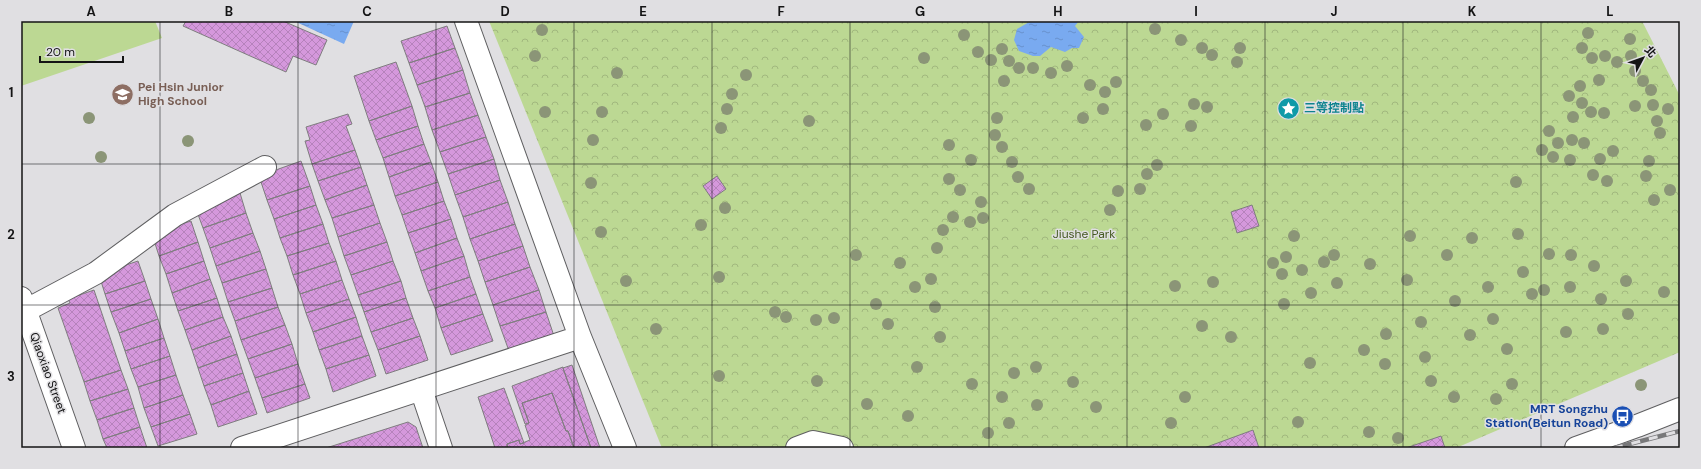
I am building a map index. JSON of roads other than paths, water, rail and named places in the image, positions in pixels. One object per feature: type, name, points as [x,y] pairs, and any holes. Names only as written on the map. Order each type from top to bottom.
[{"type":"street","points":[[466,21],[580,337],[625,448]]},
{"type":"street","points":[[23,308],[96,273],[175,215],[265,167]]},
{"type":"street","name":"Qiaoxiao Street","points":[[23,308],[74,448]]},
{"type":"street","points":[[242,448],[580,337]]},
{"type":"street","points":[[421,389],[442,448]]},
{"type":"street","points":[[1576,448],[1680,409]]},
{"type":"street","points":[[797,448],[813,442],[842,448]]},
{"type":"water","points":[[294,21],[354,21],[344,44]]},
{"type":"water","points":[[1031,21],[1079,21],[1075,26],[1084,37],[1079,48],[1072,48],[1065,52],[1051,47],[1040,56],[1033,56],[1019,51],[1014,40],[1017,29]]},
{"type":"railway","points":[[1614,448],[1680,431]]},
{"type":"place","name":"Pei Hsin Junior High School","points":[[123,94]]},
{"type":"place","name":"三等控制點","points":[[1289,108]]},
{"type":"place","name":"MRT Songzhu Station(Beitun Road)","points":[[1623,416]]},
{"type":"park label","name":"Jiushe Park","points":[[1084,234]]}]
